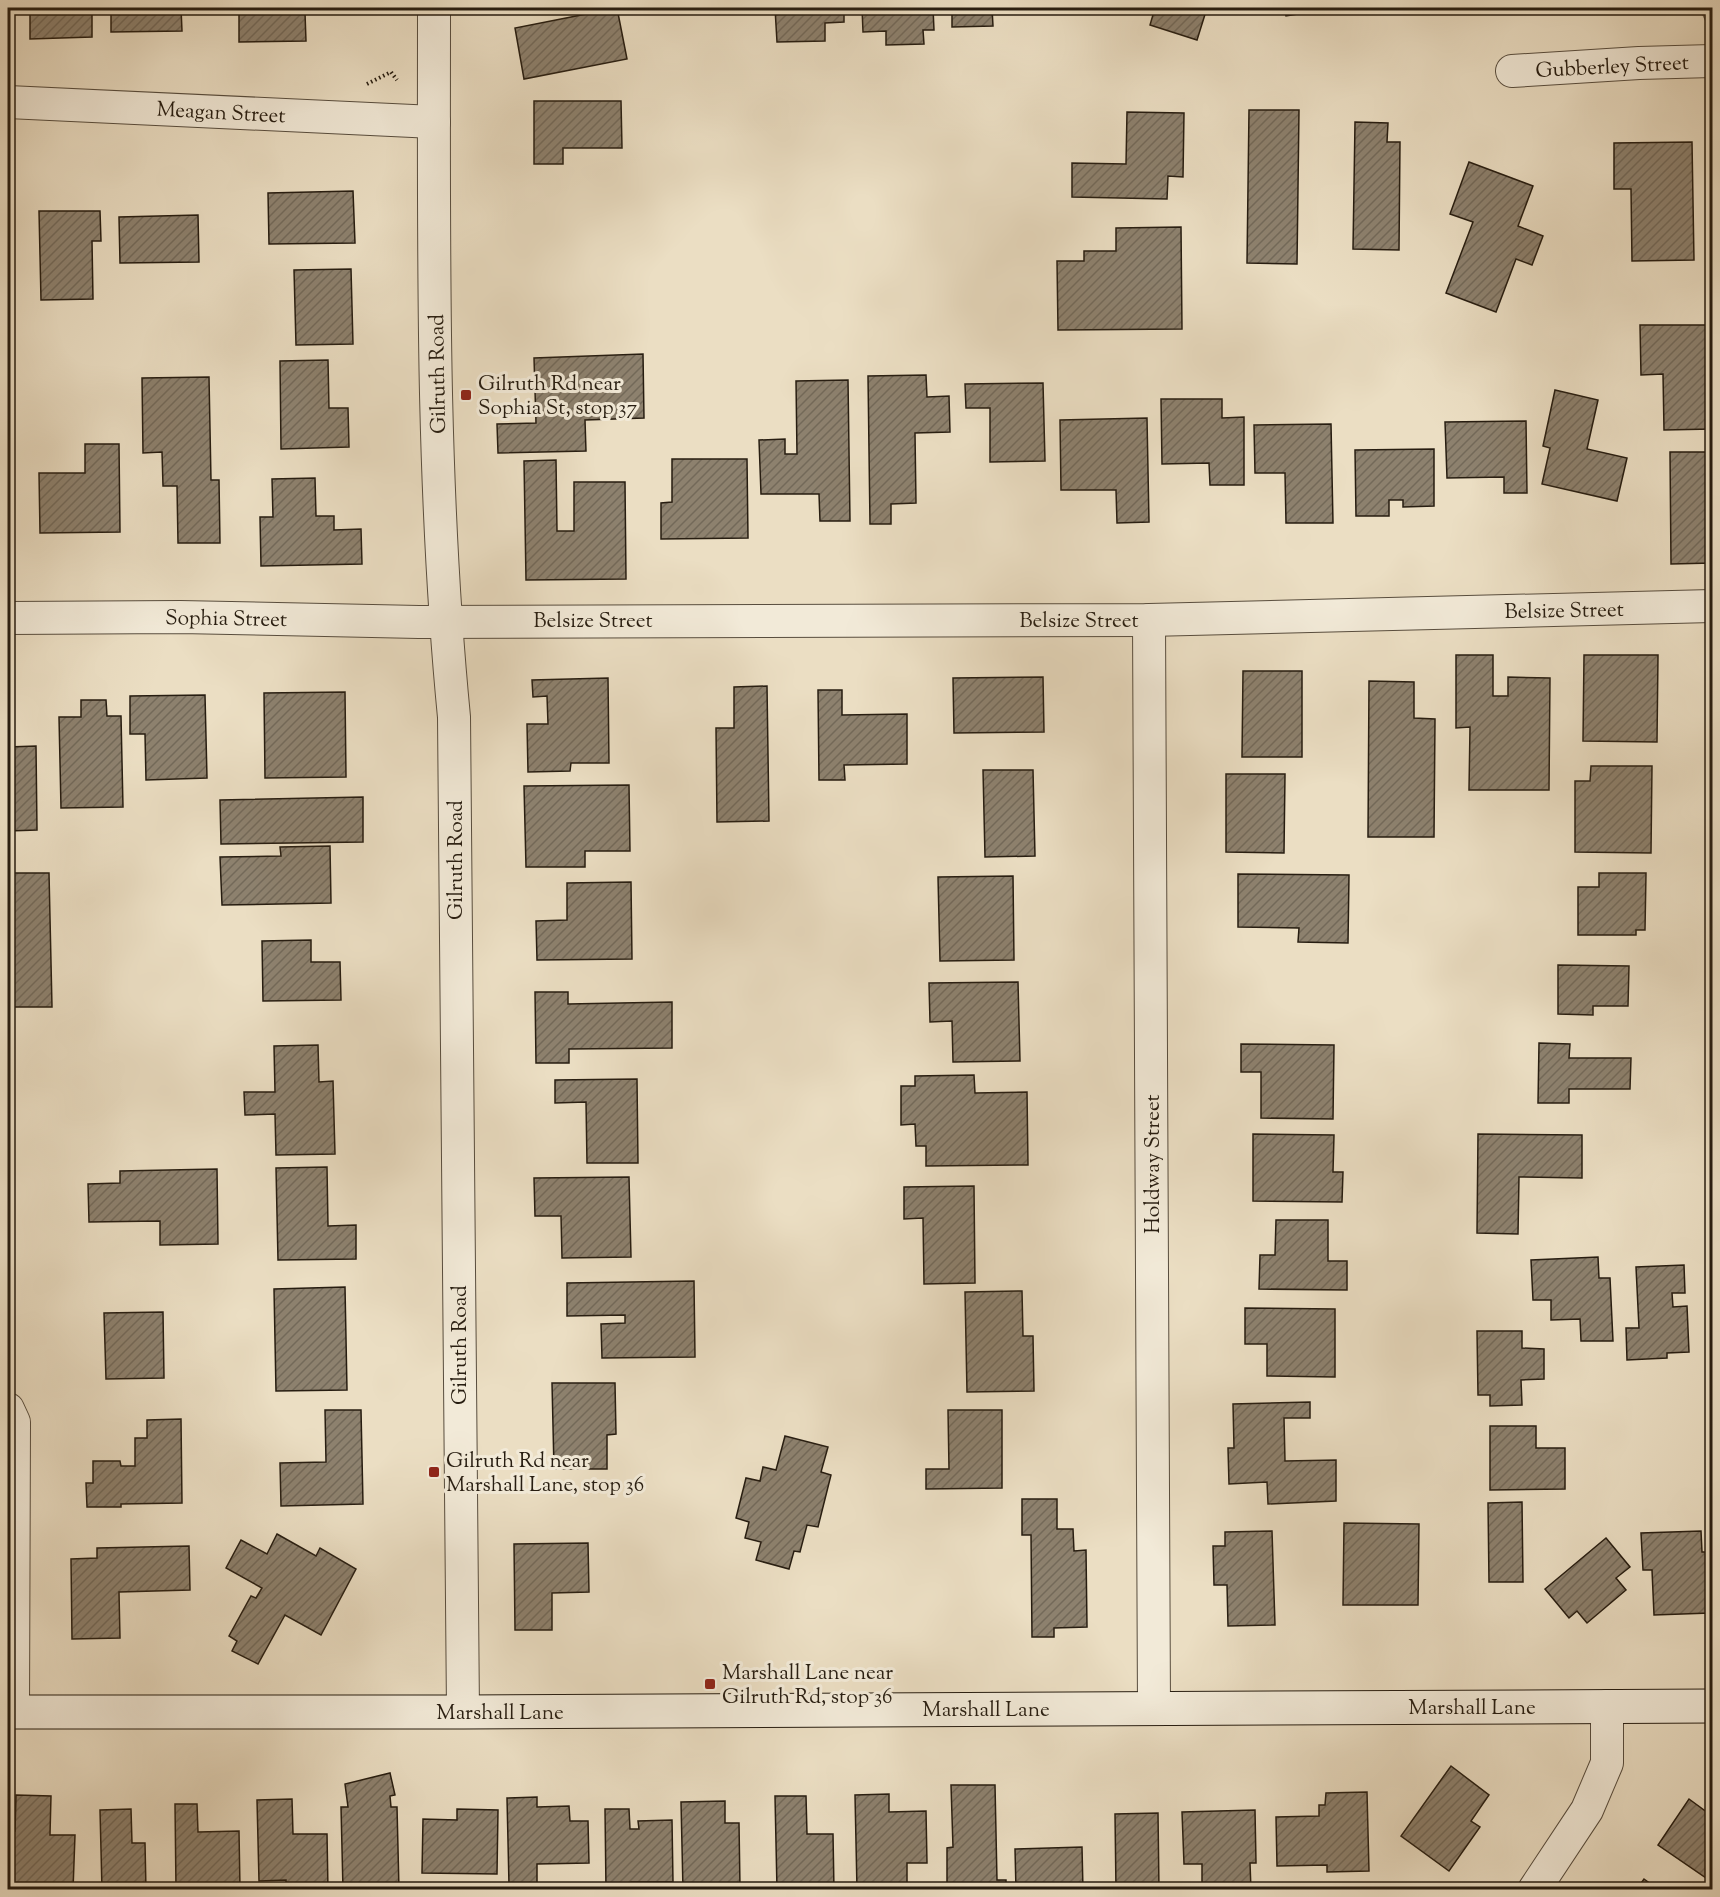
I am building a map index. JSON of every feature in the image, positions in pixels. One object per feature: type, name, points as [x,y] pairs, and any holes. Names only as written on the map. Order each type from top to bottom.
[{"type":"street","name":"Gilruth Road","points":[[434,8],[438,489],[444,621],[454,717],[463,1712]]},
{"type":"street","name":"Gubberley Street","points":[[1512,71],[1713,61]]},
{"type":"street","name":"Meagan Street","points":[[8,102],[434,122]]},
{"type":"street","name":"Belsize Street","points":[[444,621],[1149,620],[1713,606]]},
{"type":"street","name":"Sophia Street","points":[[8,618],[180,617],[444,621]]},
{"type":"street","name":"Holdway Street","points":[[1149,620],[1154,1708]]},
{"type":"street","points":[[8,1409],[14,1422],[10,1712]]},
{"type":"street","points":[[1534,1890],[1587,1810],[1607,1763],[1607,1706]]},
{"type":"street","name":"Marshall Lane","points":[[10,1712],[1713,1706]]},
{"type":"green space","points":[[1700,8],[1712,8],[1712,31],[1709,28]]},
{"type":"building","points":[[9,8],[10,37],[8,37]]},
{"type":"building","points":[[30,8],[92,8],[92,37],[30,39]]},
{"type":"building","points":[[111,8],[181,8],[182,31],[111,32]]},
{"type":"building","points":[[239,8],[298,8],[298,13],[305,13],[306,41],[239,42]]},
{"type":"building","points":[[617,8],[627,59],[524,79],[515,28]]},
{"type":"building","points":[[775,8],[844,8],[844,22],[825,23],[825,41],[777,42]]},
{"type":"building","points":[[862,8],[933,8],[934,30],[923,30],[924,44],[886,45],[886,31],[863,32]]},
{"type":"building","points":[[952,8],[992,8],[993,26],[952,27]]},
{"type":"building","points":[[1155,8],[1207,8],[1197,40],[1150,25]]},
{"type":"building","points":[[1284,8],[1335,8],[1286,16]]},
{"type":"building","points":[[534,101],[621,101],[622,148],[563,148],[563,164],[534,164]]},
{"type":"building","points":[[1249,110],[1299,110],[1297,264],[1247,263]]},
{"type":"building","points":[[1127,112],[1184,113],[1183,177],[1168,176],[1167,199],[1072,197],[1072,163],[1126,164]]},
{"type":"building","points":[[1355,122],[1388,123],[1387,142],[1400,142],[1399,250],[1353,249]]},
{"type":"building","points":[[1692,142],[1694,260],[1632,261],[1631,189],[1614,189],[1614,143]]},
{"type":"building","points":[[1469,162],[1533,186],[1518,226],[1543,236],[1532,265],[1516,259],[1496,312],[1446,293],[1473,222],[1450,214]]},
{"type":"building","points":[[353,191],[355,243],[269,244],[268,193]]},
{"type":"building","points":[[39,211],[100,211],[101,241],[92,241],[93,299],[41,300]]},
{"type":"building","points":[[198,215],[199,262],[120,263],[119,217]]},
{"type":"building","points":[[8,220],[9,290],[8,290]]},
{"type":"building","points":[[1181,227],[1182,329],[1058,330],[1057,261],[1084,261],[1084,251],[1116,251],[1116,228]]},
{"type":"building","points":[[351,269],[353,344],[296,345],[294,270]]},
{"type":"building","points":[[1640,325],[1712,325],[1712,429],[1664,430],[1663,374],[1641,375]]},
{"type":"building","points":[[643,354],[644,418],[585,420],[586,451],[498,453],[497,424],[536,423],[534,358]]},
{"type":"building","points":[[328,360],[329,408],[348,408],[349,447],[281,449],[280,361]]},
{"type":"building","points":[[926,375],[927,397],[949,396],[950,432],[915,433],[916,503],[891,504],[891,524],[870,524],[868,376]]},
{"type":"building","points":[[209,377],[211,480],[219,480],[220,543],[178,543],[177,486],[163,486],[162,452],[143,453],[142,378]]},
{"type":"building","points":[[848,380],[850,521],[820,521],[819,494],[761,494],[759,440],[785,439],[785,454],[797,454],[796,381]]},
{"type":"building","points":[[1043,383],[1045,461],[990,462],[990,408],[966,408],[965,384]]},
{"type":"building","points":[[1555,390],[1598,400],[1587,449],[1627,458],[1617,501],[1542,484],[1550,448],[1543,446]]},
{"type":"building","points":[[1161,399],[1222,399],[1222,418],[1244,417],[1244,485],[1210,485],[1209,463],[1162,464]]},
{"type":"building","points":[[1147,418],[1149,522],[1117,523],[1116,490],[1061,490],[1060,420]]},
{"type":"building","points":[[1526,421],[1527,493],[1504,493],[1504,477],[1447,478],[1445,422]]},
{"type":"building","points":[[1331,424],[1333,523],[1286,523],[1285,473],[1255,473],[1254,425]]},
{"type":"building","points":[[85,444],[119,444],[120,532],[40,533],[39,473],[85,473]]},
{"type":"building","points":[[1434,449],[1434,506],[1403,507],[1403,500],[1389,500],[1389,516],[1356,516],[1355,450]]},
{"type":"building","points":[[1670,452],[1712,452],[1712,563],[1671,564]]},
{"type":"building","points":[[672,459],[747,459],[748,538],[661,539],[661,503],[672,502]]},
{"type":"building","points":[[556,460],[557,531],[574,531],[574,482],[625,482],[626,579],[526,580],[524,461]]},
{"type":"building","points":[[315,478],[316,516],[334,516],[334,530],[361,529],[362,564],[261,566],[260,517],[273,517],[272,479]]},
{"type":"building","points":[[8,483],[9,538],[8,538]]},
{"type":"building","points":[[1456,655],[1493,655],[1493,696],[1508,696],[1508,677],[1550,678],[1549,790],[1469,790],[1470,727],[1456,728]]},
{"type":"building","points":[[1584,655],[1658,655],[1657,742],[1583,741]]},
{"type":"building","points":[[1243,671],[1302,671],[1302,757],[1242,757]]},
{"type":"building","points":[[1043,677],[1044,732],[954,733],[953,678]]},
{"type":"building","points":[[608,678],[609,763],[571,763],[570,771],[528,772],[527,724],[548,724],[547,696],[533,697],[532,680]]},
{"type":"building","points":[[1369,681],[1414,682],[1414,718],[1435,719],[1434,837],[1368,837]]},
{"type":"building","points":[[767,686],[769,821],[717,822],[716,728],[734,728],[734,687]]},
{"type":"building","points":[[818,690],[842,690],[842,715],[907,714],[907,764],[844,765],[845,780],[819,780]]},
{"type":"building","points":[[345,692],[346,777],[265,778],[264,693]]},
{"type":"building","points":[[205,695],[207,778],[146,780],[145,734],[130,734],[130,696]]},
{"type":"building","points":[[81,700],[106,700],[107,716],[121,716],[123,807],[61,808],[59,717],[81,717]]},
{"type":"building","points":[[36,746],[37,830],[8,831],[8,747]]},
{"type":"building","points":[[1591,766],[1652,766],[1651,853],[1575,852],[1575,781],[1590,781]]},
{"type":"building","points":[[983,770],[1033,770],[1035,856],[985,857]]},
{"type":"building","points":[[1226,774],[1285,774],[1284,853],[1226,852]]},
{"type":"building","points":[[629,785],[630,851],[585,851],[585,867],[526,867],[524,786]]},
{"type":"building","points":[[363,797],[363,842],[221,844],[220,800]]},
{"type":"building","points":[[330,846],[331,903],[222,905],[220,857],[281,856],[280,847]]},
{"type":"building","points":[[8,873],[49,873],[52,1007],[8,1007]]},
{"type":"building","points":[[1599,873],[1646,873],[1645,930],[1636,930],[1636,935],[1578,935],[1578,887],[1599,887]]},
{"type":"building","points":[[1238,874],[1349,875],[1348,943],[1298,942],[1299,928],[1238,927]]},
{"type":"building","points":[[1013,876],[1014,960],[940,961],[938,877]]},
{"type":"building","points":[[631,882],[632,959],[537,960],[536,921],[567,920],[567,883]]},
{"type":"building","points":[[311,940],[311,962],[340,962],[341,1000],[263,1001],[262,941]]},
{"type":"building","points":[[1558,965],[1629,966],[1628,1006],[1593,1006],[1593,1015],[1558,1014]]},
{"type":"building","points":[[1018,982],[1020,1061],[953,1062],[952,1021],[930,1022],[929,983]]},
{"type":"building","points":[[535,992],[568,992],[568,1004],[672,1002],[672,1048],[569,1049],[569,1063],[536,1063]]},
{"type":"building","points":[[1539,1043],[1570,1044],[1569,1058],[1631,1058],[1630,1089],[1569,1089],[1569,1103],[1538,1103]]},
{"type":"building","points":[[1241,1044],[1334,1045],[1333,1119],[1261,1118],[1261,1072],[1241,1072]]},
{"type":"building","points":[[318,1045],[319,1082],[333,1081],[335,1154],[276,1155],[275,1114],[245,1115],[244,1092],[275,1092],[274,1046]]},
{"type":"building","points":[[974,1075],[975,1093],[1027,1092],[1028,1165],[926,1166],[926,1146],[916,1146],[915,1124],[901,1125],[901,1086],[915,1086],[915,1076]]},
{"type":"building","points":[[637,1079],[638,1163],[587,1163],[586,1102],[555,1103],[555,1080]]},
{"type":"building","points":[[1253,1134],[1334,1135],[1333,1172],[1343,1172],[1342,1202],[1253,1201]]},
{"type":"building","points":[[1478,1134],[1582,1135],[1582,1178],[1519,1177],[1518,1234],[1477,1233]]},
{"type":"building","points":[[327,1167],[328,1226],[356,1225],[356,1259],[278,1260],[276,1168]]},
{"type":"building","points":[[217,1169],[218,1244],[160,1245],[160,1221],[89,1222],[88,1184],[120,1183],[120,1171]]},
{"type":"building","points":[[629,1177],[631,1257],[562,1258],[561,1216],[535,1216],[534,1178]]},
{"type":"building","points":[[974,1186],[975,1283],[924,1284],[923,1218],[904,1219],[904,1187]]},
{"type":"building","points":[[1276,1220],[1328,1220],[1328,1261],[1347,1261],[1347,1290],[1259,1289],[1260,1255],[1275,1255]]},
{"type":"building","points":[[1598,1257],[1599,1278],[1610,1278],[1613,1341],[1581,1341],[1580,1319],[1551,1320],[1551,1300],[1533,1300],[1531,1260]]},
{"type":"building","points":[[1708,1262],[1712,1262],[1712,1302],[1709,1302]]},
{"type":"building","points":[[1684,1265],[1685,1293],[1672,1293],[1673,1307],[1687,1306],[1689,1352],[1667,1353],[1667,1358],[1627,1360],[1626,1328],[1639,1328],[1636,1267]]},
{"type":"building","points":[[694,1281],[695,1357],[602,1358],[601,1324],[625,1323],[625,1315],[567,1316],[567,1283]]},
{"type":"building","points":[[345,1287],[347,1390],[276,1391],[274,1289]]},
{"type":"building","points":[[1022,1291],[1023,1336],[1033,1336],[1034,1391],[967,1392],[965,1292]]},
{"type":"building","points":[[1245,1308],[1335,1309],[1335,1377],[1267,1376],[1267,1344],[1245,1344]]},
{"type":"building","points":[[163,1312],[164,1378],[106,1379],[104,1313]]},
{"type":"building","points":[[1710,1320],[1712,1320],[1712,1357],[1711,1357]]},
{"type":"building","points":[[1477,1331],[1522,1331],[1522,1348],[1544,1349],[1544,1379],[1521,1380],[1522,1405],[1490,1406],[1490,1395],[1478,1395]]},
{"type":"building","points":[[552,1383],[615,1383],[616,1434],[607,1435],[607,1469],[554,1469]]},
{"type":"building","points":[[1310,1402],[1310,1418],[1284,1418],[1285,1461],[1336,1460],[1336,1501],[1268,1504],[1267,1482],[1229,1484],[1228,1448],[1234,1448],[1233,1404]]},
{"type":"building","points":[[325,1410],[361,1410],[363,1504],[281,1506],[280,1463],[326,1462]]},
{"type":"building","points":[[948,1410],[1002,1410],[1002,1488],[926,1489],[926,1469],[949,1469]]},
{"type":"building","points":[[181,1419],[182,1503],[87,1507],[86,1483],[93,1483],[93,1461],[120,1461],[121,1466],[135,1466],[135,1438],[147,1438],[147,1420]]},
{"type":"building","points":[[1490,1426],[1536,1426],[1536,1448],[1565,1448],[1565,1489],[1490,1490]]},
{"type":"building","points":[[785,1436],[828,1447],[821,1472],[831,1475],[818,1527],[807,1525],[800,1552],[794,1551],[789,1569],[756,1560],[761,1542],[745,1538],[749,1522],[736,1518],[746,1478],[760,1481],[763,1467],[776,1470]]},
{"type":"building","points":[[1022,1499],[1057,1499],[1057,1529],[1073,1529],[1074,1551],[1086,1550],[1087,1627],[1054,1628],[1054,1637],[1032,1637],[1031,1535],[1022,1535]]},
{"type":"building","points":[[1522,1502],[1523,1582],[1489,1582],[1488,1503]]},
{"type":"building","points":[[1344,1523],[1419,1524],[1418,1605],[1343,1605]]},
{"type":"building","points":[[1272,1531],[1275,1625],[1228,1626],[1227,1585],[1214,1585],[1213,1546],[1225,1546],[1225,1532]]},
{"type":"building","points":[[1701,1531],[1702,1552],[1707,1552],[1710,1613],[1654,1615],[1652,1570],[1643,1570],[1641,1533]]},
{"type":"building","points":[[277,1534],[316,1556],[320,1548],[356,1569],[321,1635],[285,1615],[258,1664],[232,1651],[237,1641],[229,1636],[251,1596],[256,1598],[262,1588],[226,1568],[241,1540],[267,1554]]},
{"type":"building","points":[[1606,1538],[1630,1567],[1616,1578],[1626,1590],[1587,1623],[1577,1611],[1569,1618],[1545,1589]]},
{"type":"building","points":[[588,1543],[589,1592],[552,1593],[552,1630],[515,1630],[514,1544]]},
{"type":"building","points":[[189,1546],[190,1590],[119,1592],[120,1638],[72,1639],[71,1559],[97,1558],[97,1548]]},
{"type":"building","points":[[1451,1766],[1489,1795],[1471,1821],[1480,1827],[1449,1871],[1401,1836]]},
{"type":"building","points":[[390,1773],[395,1795],[390,1796],[391,1807],[397,1807],[399,1890],[343,1890],[341,1807],[348,1807],[345,1784]]},
{"type":"building","points":[[951,1785],[995,1785],[997,1880],[1006,1880],[1006,1890],[947,1890],[947,1848],[953,1847]]},
{"type":"building","points":[[1367,1792],[1369,1871],[1327,1872],[1327,1865],[1277,1866],[1276,1817],[1319,1816],[1319,1805],[1325,1805],[1326,1793]]},
{"type":"building","points":[[889,1794],[889,1812],[926,1811],[927,1863],[907,1863],[907,1890],[857,1890],[855,1795]]},
{"type":"building","points":[[16,1795],[51,1796],[50,1835],[75,1835],[73,1890],[8,1890],[8,1831],[15,1831]]},
{"type":"building","points":[[775,1796],[806,1796],[807,1834],[833,1834],[834,1890],[777,1890]]},
{"type":"building","points":[[537,1797],[537,1807],[569,1806],[570,1821],[588,1821],[589,1863],[537,1864],[537,1884],[509,1885],[507,1798]]},
{"type":"building","points":[[292,1799],[293,1834],[327,1834],[328,1890],[286,1890],[286,1880],[259,1881],[257,1800]]},
{"type":"building","points":[[1689,1799],[1712,1816],[1712,1882],[1658,1845]]},
{"type":"building","points":[[725,1801],[725,1823],[739,1823],[740,1887],[755,1887],[755,1890],[683,1890],[681,1802]]},
{"type":"building","points":[[175,1804],[197,1804],[198,1832],[239,1831],[240,1888],[176,1889]]},
{"type":"building","points":[[131,1809],[132,1843],[145,1843],[146,1890],[102,1890],[100,1810]]},
{"type":"building","points":[[457,1809],[498,1810],[497,1874],[422,1873],[423,1819],[457,1820]]},
{"type":"building","points":[[605,1809],[629,1809],[630,1829],[639,1829],[638,1821],[672,1820],[673,1882],[631,1882],[631,1890],[606,1890]]},
{"type":"building","points":[[1255,1810],[1256,1863],[1250,1863],[1251,1890],[1202,1890],[1202,1864],[1184,1864],[1182,1812]]},
{"type":"building","points":[[1158,1813],[1159,1890],[1116,1890],[1115,1814]]},
{"type":"building","points":[[1082,1847],[1083,1890],[1016,1890],[1015,1849]]},
{"type":"building","points":[[1644,1879],[1659,1890],[1636,1890]]},
{"type":"building","points":[[1673,1884],[1682,1890],[1669,1890]]},
{"type":"place","name":"Gilruth Rd near Sophia St, stop 37","points":[[466,395]]},
{"type":"place","name":"Gilruth Rd near Marshall Lane, stop 36","points":[[434,1472]]},
{"type":"place","name":"Marshall Lane near Gilruth Rd, stop 36","points":[[710,1684]]}]
